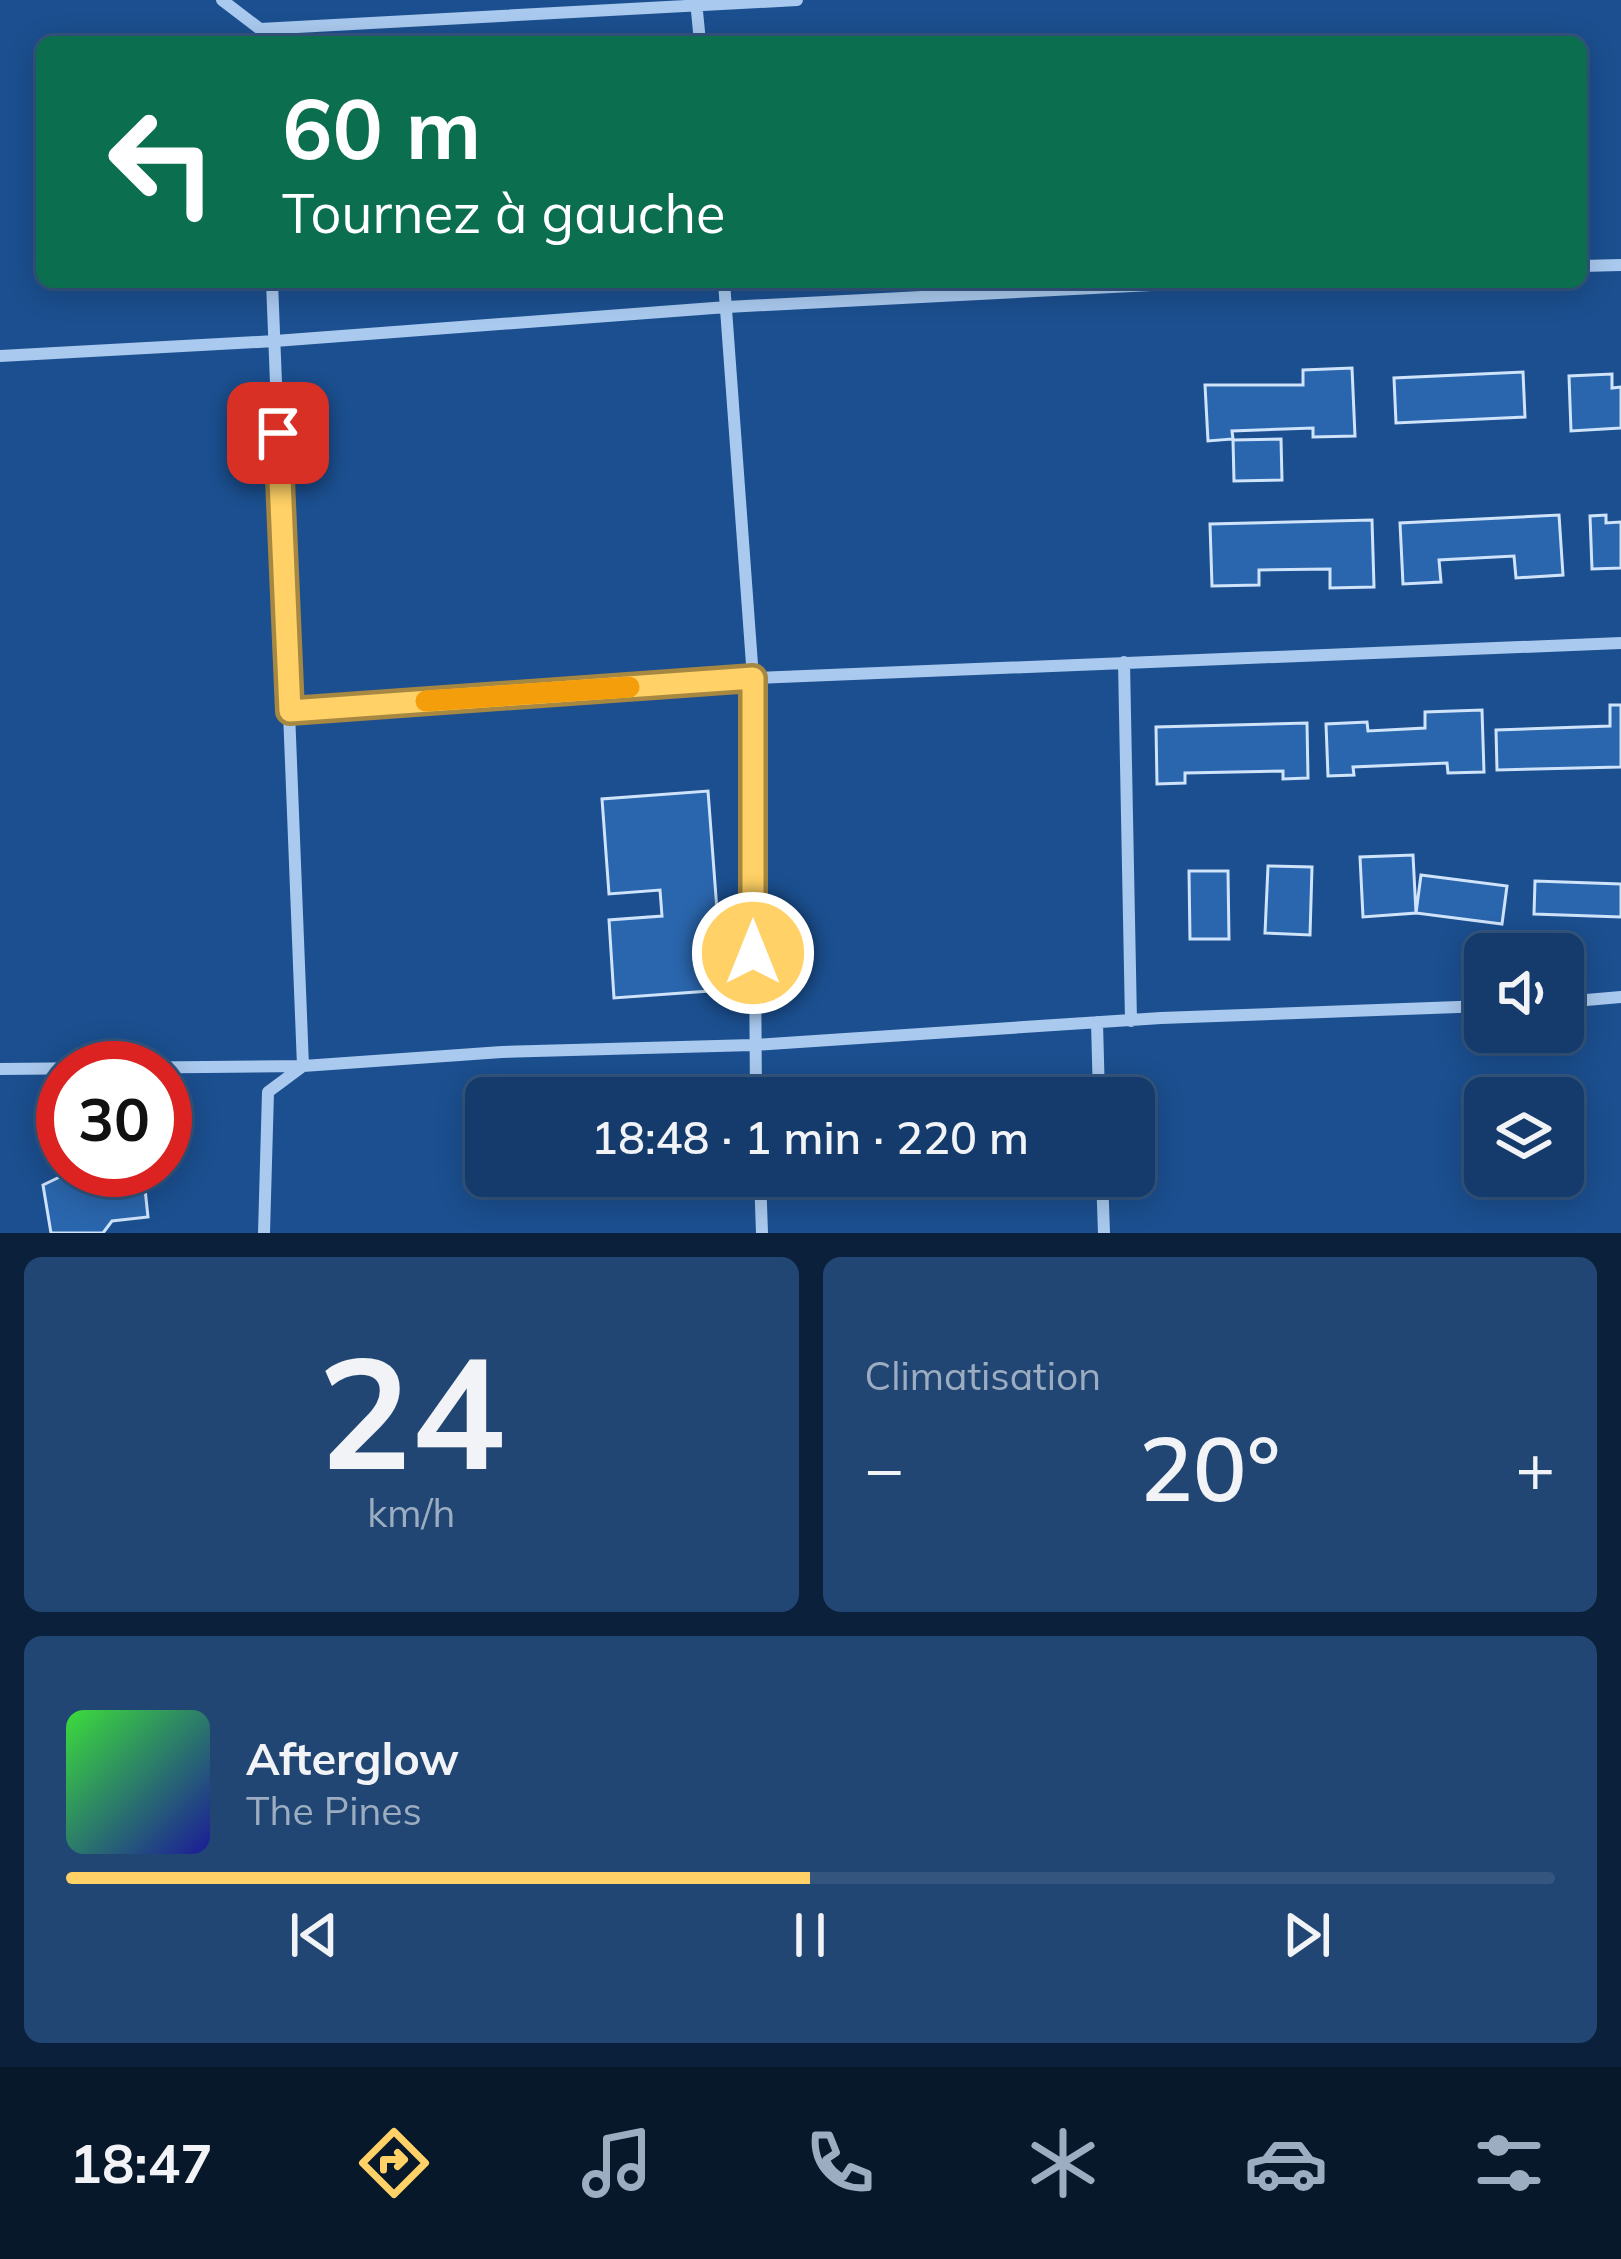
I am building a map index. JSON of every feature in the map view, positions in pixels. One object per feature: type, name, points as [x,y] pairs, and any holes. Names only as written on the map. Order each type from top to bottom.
[{"type":"street","points":[[222,0],[260,36],[696,2],[797,0]]},
{"type":"street","points":[[696,2],[699,36]]},
{"type":"street","points":[[1587,266],[1621,265]]},
{"type":"street","points":[[272,288],[304,1066]]},
{"type":"street","points":[[725,288],[753,678],[755,1077]]},
{"type":"street","points":[[0,356],[727,307],[1094,288]]},
{"type":"street","points":[[290,711],[753,678],[1621,643]]},
{"type":"street","points":[[1124,662],[1131,1021]]},
{"type":"street","points":[[1584,1001],[1621,998]]},
{"type":"street","points":[[0,1069],[304,1066],[502,1052],[753,1045],[1097,1022],[1464,1007]]},
{"type":"street","points":[[1097,1022],[1098,1077]]},
{"type":"street","points":[[264,1233],[268,1093],[304,1066]]},
{"type":"street","points":[[761,1197],[762,1233]]},
{"type":"street","points":[[1102,1197],[1103,1233]]},
{"type":"building","points":[[1352,368],[1355,436],[1313,437],[1313,428],[1232,431],[1233,439],[1208,441],[1205,385],[1303,385],[1303,370]]},
{"type":"building","points":[[1523,372],[1525,417],[1396,423],[1394,378]]},
{"type":"building","points":[[1612,374],[1612,388],[1621,387],[1621,428],[1571,431],[1569,376]]},
{"type":"building","points":[[1281,439],[1282,480],[1234,481],[1233,440]]},
{"type":"building","points":[[1559,515],[1563,575],[1516,578],[1514,556],[1439,560],[1441,582],[1403,584],[1400,523]]},
{"type":"building","points":[[1606,515],[1606,523],[1621,522],[1621,568],[1592,569],[1590,516]]},
{"type":"building","points":[[1372,520],[1374,587],[1330,588],[1330,569],[1259,570],[1259,585],[1212,586],[1210,524]]},
{"type":"building","points":[[1610,705],[1621,705],[1621,767],[1497,770],[1496,730],[1610,726]]},
{"type":"building","points":[[1482,710],[1484,772],[1448,773],[1447,763],[1353,767],[1354,775],[1328,776],[1326,724],[1367,722],[1368,731],[1425,728],[1425,712]]},
{"type":"building","points":[[1307,723],[1308,778],[1283,779],[1283,771],[1185,773],[1185,783],[1157,784],[1156,727]]},
{"type":"building","points":[[708,791],[723,990],[614,998],[609,920],[662,916],[660,890],[609,894],[602,799]]},
{"type":"building","points":[[1413,855],[1416,913],[1363,917],[1360,857]]},
{"type":"building","points":[[1268,866],[1312,867],[1310,935],[1265,933]]},
{"type":"building","points":[[1189,871],[1228,871],[1229,939],[1190,939]]},
{"type":"building","points":[[1421,875],[1507,886],[1502,924],[1416,913]]},
{"type":"building","points":[[1535,881],[1621,884],[1621,917],[1534,914]]},
{"type":"building","points":[[45,1197],[146,1197],[148,1217],[112,1221],[103,1233],[51,1233]]},
{"type":"slow traffic","points":[[426,701],[629,687]]},
{"type":"route","points":[[278,433],[290,711],[753,678],[753,953]]}]
